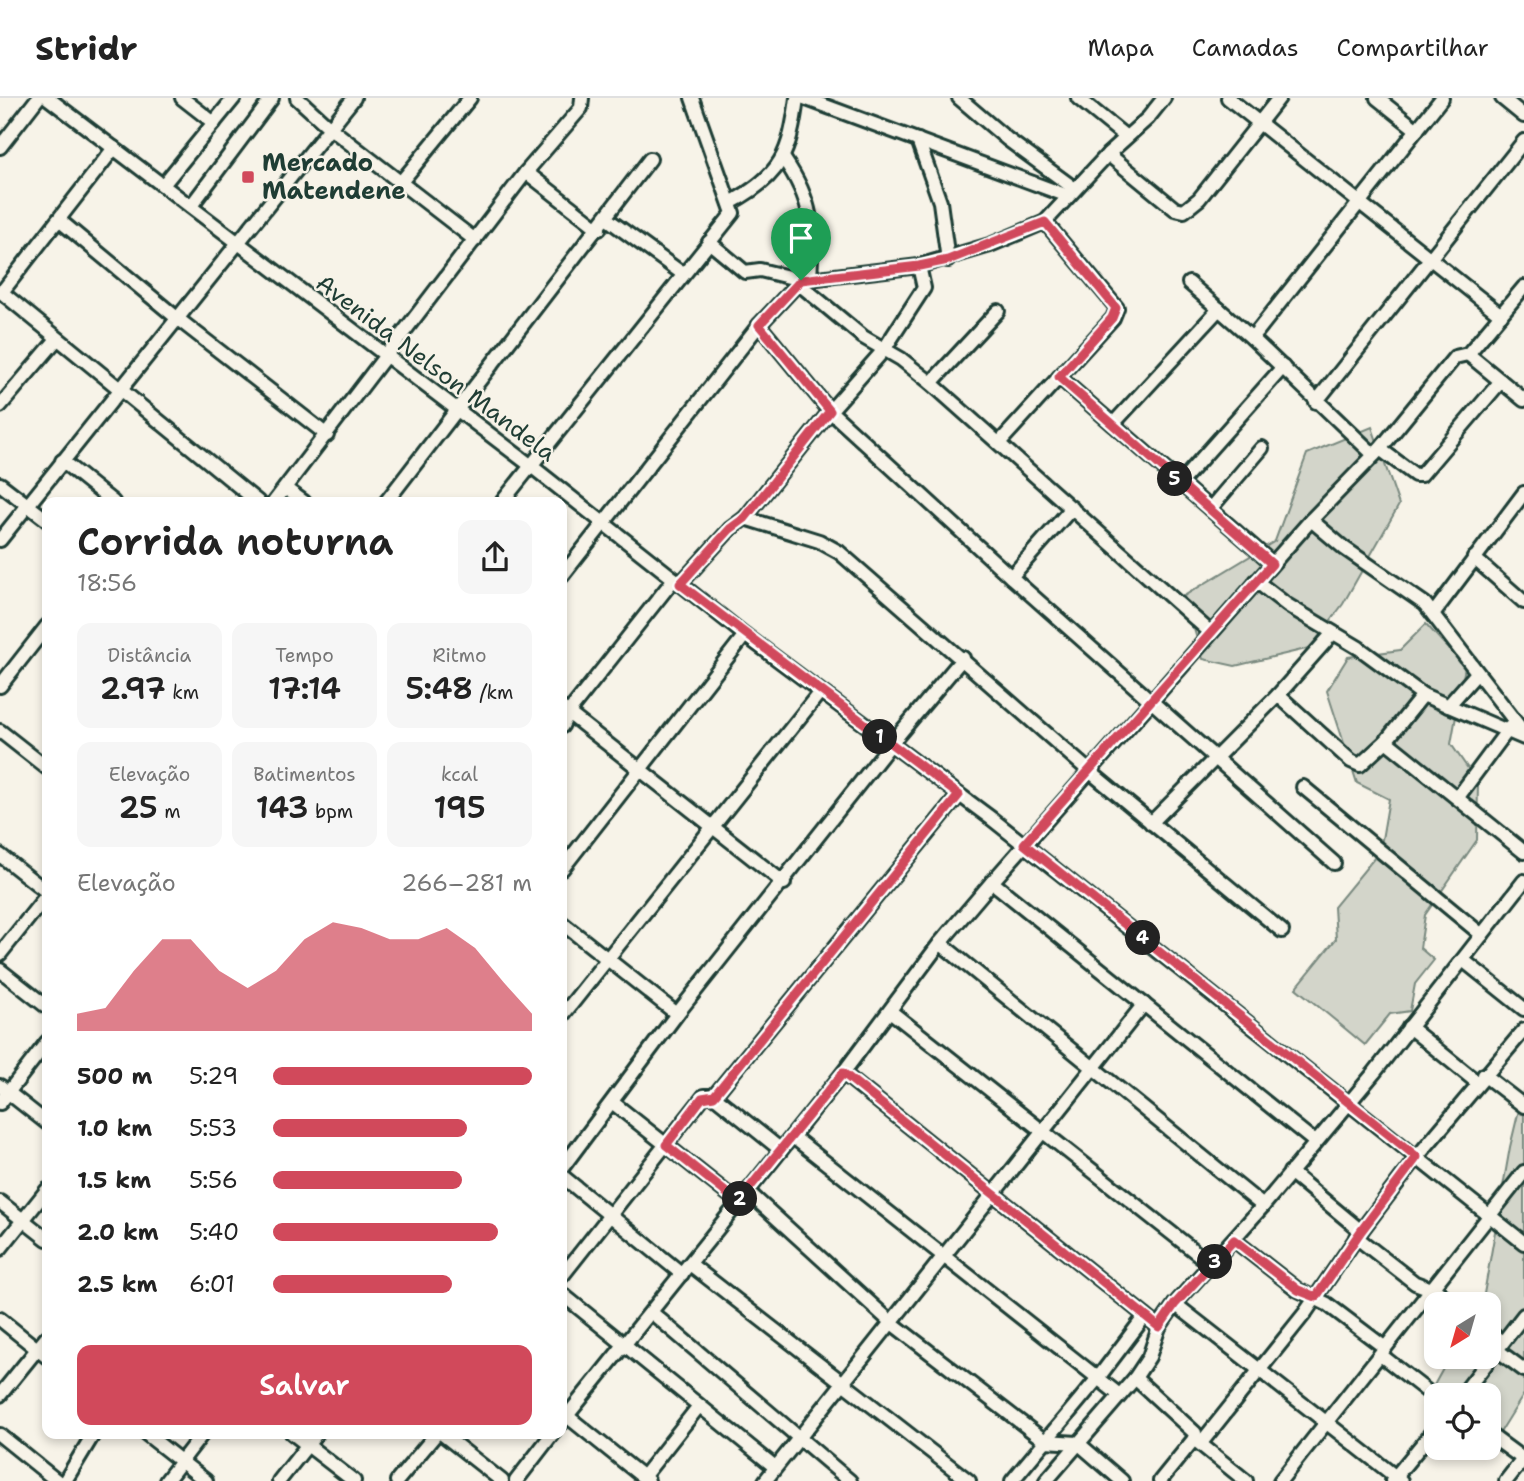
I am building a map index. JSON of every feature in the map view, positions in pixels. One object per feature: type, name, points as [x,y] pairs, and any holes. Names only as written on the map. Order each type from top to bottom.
[{"type":"street","points":[[0,147],[38,98]]},
{"type":"street","name":"Avenida Nelson Mandela","points":[[48,98],[530,465],[745,635],[1024,844],[1524,1243]]},
{"type":"street","points":[[182,98],[214,123]]},
{"type":"street","points":[[163,185],[234,98]]},
{"type":"street","points":[[191,206],[272,98]]},
{"type":"street","points":[[297,98],[330,128],[475,240]]},
{"type":"street","points":[[0,540],[354,98]]},
{"type":"street","points":[[401,182],[470,98]]},
{"type":"street","points":[[278,497],[526,172],[581,108],[582,98]]},
{"type":"street","points":[[506,497],[682,274],[730,218],[733,208],[692,98]]},
{"type":"street","points":[[730,203],[741,198],[784,159],[791,139],[797,98]]},
{"type":"street","points":[[959,98],[1071,193]]},
{"type":"street","points":[[1078,98],[1126,137]]},
{"type":"street","points":[[709,242],[745,272],[760,270],[803,280],[948,260],[1045,222],[1164,98]]},
{"type":"street","points":[[1228,98],[1501,315]]},
{"type":"street","points":[[1108,154],[1175,209],[1184,211],[1199,199],[1279,98]]},
{"type":"street","points":[[1377,98],[1417,130]]},
{"type":"street","points":[[1252,338],[1442,98]]},
{"type":"street","points":[[1502,98],[1524,116]]},
{"type":"street","points":[[810,99],[1071,193]]},
{"type":"street","points":[[918,140],[942,211],[948,260]]},
{"type":"street","points":[[1316,402],[1524,141]]},
{"type":"street","points":[[114,148],[1,292],[252,497]]},
{"type":"street","points":[[390,497],[603,224],[650,159]]},
{"type":"street","points":[[567,570],[759,325],[803,280],[810,209],[799,180],[784,159]]},
{"type":"street","points":[[526,172],[682,274]]},
{"type":"street","points":[[59,220],[327,435]]},
{"type":"street","points":[[999,443],[1112,318],[1116,308],[1045,222]]},
{"type":"street","points":[[567,709],[677,582],[730,529],[745,518],[830,411],[883,351],[923,288],[919,266]]},
{"type":"street","points":[[803,280],[883,351],[901,359],[931,383],[1210,632]]},
{"type":"street","points":[[1189,283],[1283,367],[1316,402],[1377,452],[1415,475],[1421,475],[1502,381]]},
{"type":"street","points":[[567,1412],[843,1073],[940,943],[1024,844],[1210,632],[1311,520],[1377,452],[1455,357],[1468,354],[1524,287]]},
{"type":"street","points":[[1113,424],[1219,309]]},
{"type":"street","points":[[931,383],[998,311]]},
{"type":"street","points":[[759,325],[830,411],[1011,577],[1334,863]]},
{"type":"street","points":[[0,406],[57,339]]},
{"type":"street","points":[[1468,354],[1524,400]]},
{"type":"street","points":[[1180,483],[1283,367]]},
{"type":"street","points":[[1059,377],[1272,564]]},
{"type":"street","points":[[1210,509],[1262,449]]},
{"type":"street","points":[[62,461],[107,497]]},
{"type":"street","points":[[0,484],[42,516]]},
{"type":"street","points":[[285,488],[297,497]]},
{"type":"street","points":[[1433,614],[1524,493]]},
{"type":"street","points":[[1011,577],[1072,508]]},
{"type":"street","points":[[745,518],[819,541],[839,552],[1088,770],[1282,931]]},
{"type":"street","points":[[1311,520],[1344,548],[1410,591],[1433,614],[1524,736]]},
{"type":"street","points":[[1474,558],[1524,602]]},
{"type":"street","points":[[1256,581],[1287,605],[1423,695],[1507,733],[1524,736]]},
{"type":"street","points":[[0,686],[42,632]]},
{"type":"street","points":[[1151,823],[1278,695],[1333,633]]},
{"type":"street","points":[[567,863],[745,635]]},
{"type":"street","points":[[567,1161],[677,1014],[890,745],[963,659]]},
{"type":"street","points":[[1448,706],[1477,673]]},
{"type":"street","points":[[567,1010],[820,692]]},
{"type":"street","points":[[1278,695],[1355,764],[1364,763],[1386,741],[1423,695]]},
{"type":"street","points":[[567,713],[783,883]]},
{"type":"street","points":[[1458,797],[1514,720]]},
{"type":"street","points":[[0,731],[42,764]]},
{"type":"street","points":[[1386,741],[1524,852]]},
{"type":"street","points":[[1303,787],[1482,935]]},
{"type":"street","points":[[567,1270],[702,1098],[714,1096],[959,795]]},
{"type":"street","points":[[0,855],[42,890]]},
{"type":"street","points":[[1046,1481],[1118,1394],[1135,1378],[1149,1357],[1159,1327],[1175,1304],[1234,1240],[1349,1103],[1482,935],[1520,895],[1524,881]]},
{"type":"street","points":[[992,882],[1315,1142]]},
{"type":"street","points":[[0,954],[42,900]]},
{"type":"street","points":[[567,927],[677,1014]]},
{"type":"street","points":[[940,943],[1096,1067],[1263,1206]]},
{"type":"street","points":[[1463,960],[1524,1009]]},
{"type":"street","points":[[0,970],[42,1003]]},
{"type":"street","points":[[765,1481],[893,1324],[1144,1004]]},
{"type":"street","points":[[890,1011],[1212,1265]]},
{"type":"street","points":[[1409,1027],[1524,1107]]},
{"type":"street","points":[[1160,1481],[1259,1371],[1417,1157],[1524,1030]]},
{"type":"street","points":[[42,1048],[3,1093],[42,1119]]},
{"type":"street","points":[[843,1073],[1159,1327]]},
{"type":"street","points":[[714,1096],[780,1150]]},
{"type":"street","points":[[612,1102],[738,1202]]},
{"type":"street","points":[[792,1136],[1118,1394]]},
{"type":"street","points":[[1290,1172],[1415,1283],[1437,1292]]},
{"type":"street","points":[[1280,1481],[1328,1424],[1431,1288],[1524,1172]]},
{"type":"street","points":[[567,1180],[610,1217],[844,1382],[969,1481]]},
{"type":"street","points":[[747,1191],[893,1324],[1045,1441],[1078,1443],[1122,1481]]},
{"type":"street","points":[[0,1250],[42,1196]]},
{"type":"street","points":[[0,1202],[42,1235]]},
{"type":"street","points":[[1234,1240],[1298,1290],[1316,1297],[1424,1388]]},
{"type":"street","points":[[567,1298],[775,1467]]},
{"type":"street","points":[[1175,1304],[1396,1480],[1424,1443]]},
{"type":"street","points":[[651,1312],[798,1440],[850,1481]]},
{"type":"street","points":[[1012,1481],[1098,1378],[1145,1315]]},
{"type":"street","points":[[1502,1342],[1524,1315]]},
{"type":"street","points":[[0,1319],[42,1353],[0,1395]]},
{"type":"street","points":[[1502,1349],[1524,1370]]},
{"type":"street","points":[[1471,1383],[1482,1369]]},
{"type":"street","points":[[1135,1378],[1195,1433],[1197,1441],[1245,1481]]},
{"type":"street","points":[[567,1420],[645,1479],[698,1406]]},
{"type":"street","points":[[0,1435],[57,1481]]},
{"type":"street","points":[[65,1481],[90,1439]]},
{"type":"street","points":[[153,1439],[206,1481]]},
{"type":"street","points":[[166,1481],[198,1439]]},
{"type":"street","points":[[300,1439],[354,1481]]},
{"type":"street","points":[[279,1481],[312,1439]]},
{"type":"street","points":[[397,1481],[434,1439]]},
{"type":"street","points":[[447,1439],[502,1481]]},
{"type":"street","points":[[516,1481],[548,1439]]},
{"type":"street","points":[[1501,1443],[1524,1459],[1506,1481]]},
{"type":"shaded area","points":[[1372,427],[1399,505],[1343,604],[1310,648],[1235,666],[1203,659],[1184,596],[1275,541],[1307,454]]},
{"type":"shaded area","points":[[1426,624],[1465,667],[1451,744],[1478,783],[1477,840],[1425,915],[1420,948],[1434,960],[1415,984],[1410,1011],[1390,1014],[1365,1045],[1296,988],[1336,939],[1334,907],[1380,851],[1389,799],[1357,783],[1327,691],[1348,657],[1400,650]]},
{"type":"shaded area","points":[[1524,1089],[1524,1394],[1501,1431],[1501,1383],[1435,1383],[1443,1369],[1502,1368],[1502,1292],[1484,1292],[1510,1147]]},
{"type":"place","name":"Mercado Matendene","points":[[248,177]]},
{"type":"route","points":[[1045,222],[1116,308],[1112,318],[1059,377],[1272,564],[1024,844],[1417,1157],[1361,1231],[1316,1297],[1298,1290],[1234,1240],[1185,1292],[1159,1327],[843,1073],[738,1202],[666,1145],[702,1098],[705,1095],[714,1096],[959,795],[680,584],[730,529],[745,518],[830,411],[759,325],[801,280],[948,260],[1045,222]]}]
